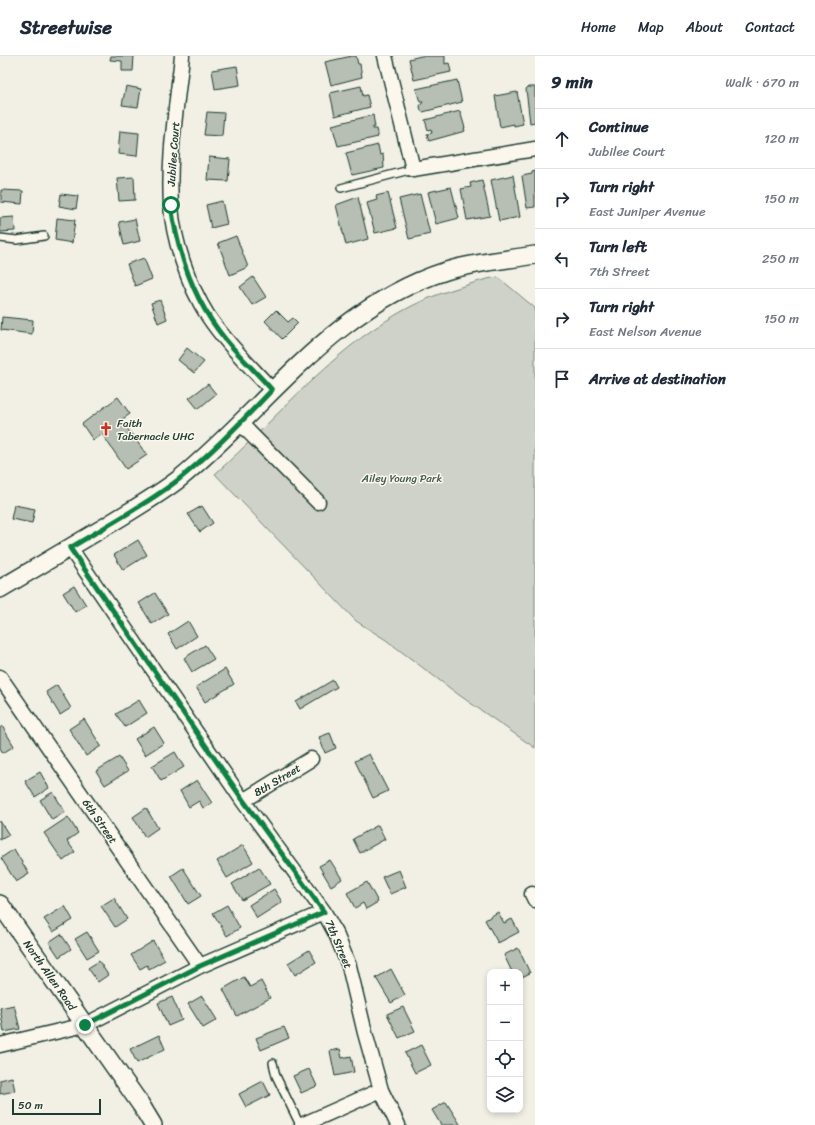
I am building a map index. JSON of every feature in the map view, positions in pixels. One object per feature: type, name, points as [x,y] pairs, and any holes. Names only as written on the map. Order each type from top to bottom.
[{"type":"street","name":"Jubilee Court","points":[[182,56],[171,166],[171,205],[174,228],[196,293],[208,316],[226,341],[272,390]]},
{"type":"street","points":[[385,56],[413,169],[535,149]]},
{"type":"street","points":[[0,589],[139,506],[177,480],[210,452],[272,390],[320,346],[346,324],[383,299],[396,292],[447,271],[535,254]]},
{"type":"street","points":[[240,423],[318,502]]},
{"type":"street","name":"7th Street","points":[[70,548],[243,800],[324,912],[336,934],[349,966],[365,1033],[381,1090],[398,1125]]},
{"type":"street","name":"6th Street","points":[[0,677],[200,966]]},
{"type":"street","name":"8th Street","points":[[243,800],[311,759]]},
{"type":"street","name":"North Allen Road","points":[[0,904],[141,1105],[153,1125]]},
{"type":"street","points":[[0,1045],[85,1025],[200,966],[324,912]]},
{"type":"street","points":[[301,1125],[381,1090]]},
{"type":"lane","points":[[341,188],[413,169]]},
{"type":"lane","points":[[0,238],[16,240],[44,236]]},
{"type":"lane","points":[[273,1063],[276,1076],[301,1125]]},
{"type":"green space","name":"Ailey Young Park","points":[[498,277],[535,308],[535,748],[459,695],[386,640],[356,621],[215,474],[325,368],[373,329],[412,306],[447,291]]},
{"type":"building","points":[[111,56],[134,56],[133,71],[122,71],[122,61],[110,60]]},
{"type":"building","points":[[356,56],[358,64],[360,64],[362,77],[331,85],[325,62]]},
{"type":"building","points":[[421,56],[445,56],[445,64],[449,63],[451,72],[414,80],[409,59]]},
{"type":"building","points":[[237,66],[240,85],[215,89],[212,70]]},
{"type":"building","points":[[457,80],[462,102],[423,112],[421,111],[420,106],[423,102],[420,102],[416,89]]},
{"type":"building","points":[[126,86],[141,89],[138,107],[122,105]]},
{"type":"building","points":[[361,86],[363,96],[367,95],[370,107],[335,116],[330,93]]},
{"type":"building","points":[[528,87],[535,87],[535,122],[530,123],[526,89]]},
{"type":"building","points":[[517,92],[523,124],[500,127],[495,96]]},
{"type":"building","points":[[460,111],[465,131],[429,141],[427,134],[432,133],[431,129],[428,130],[425,120]]},
{"type":"building","points":[[207,112],[224,113],[222,136],[204,135]]},
{"type":"building","points":[[373,115],[375,127],[373,127],[373,129],[376,129],[378,137],[338,146],[332,125]]},
{"type":"building","points":[[120,131],[139,133],[137,156],[118,154]]},
{"type":"building","points":[[378,145],[380,155],[383,154],[384,168],[352,175],[346,153]]},
{"type":"building","points":[[209,157],[230,159],[228,181],[207,180]]},
{"type":"building","points":[[535,171],[535,207],[527,208],[522,176],[532,174],[532,172]]},
{"type":"building","points":[[513,175],[520,217],[499,221],[491,180]]},
{"type":"building","points":[[134,177],[135,200],[119,201],[117,178]]},
{"type":"building","points":[[482,180],[490,216],[467,220],[461,189],[471,187],[470,183]]},
{"type":"building","points":[[451,187],[459,218],[436,224],[428,192]]},
{"type":"building","points":[[1,190],[23,191],[22,204],[1,202]]},
{"type":"building","points":[[388,193],[397,228],[375,233],[367,203],[377,200],[376,196]]},
{"type":"building","points":[[61,194],[78,196],[76,209],[59,206]]},
{"type":"building","points":[[420,194],[430,234],[409,239],[399,199]]},
{"type":"building","points":[[358,197],[368,239],[346,245],[336,205]]},
{"type":"building","points":[[222,201],[227,224],[211,228],[206,205]]},
{"type":"building","points":[[14,217],[15,231],[0,232],[0,218]]},
{"type":"building","points":[[57,218],[75,220],[72,243],[55,240]]},
{"type":"building","points":[[135,219],[140,241],[124,245],[119,222]]},
{"type":"building","points":[[236,236],[248,267],[230,275],[218,243]]},
{"type":"building","points":[[144,258],[152,279],[135,286],[127,264]]},
{"type":"building","points":[[253,277],[266,297],[252,305],[240,287]]},
{"type":"building","points":[[160,300],[167,319],[158,323],[151,303]]},
{"type":"building","points":[[276,310],[288,322],[293,318],[298,323],[282,339],[265,321]]},
{"type":"building","points":[[2,317],[33,320],[32,334],[1,330]]},
{"type":"building","points":[[187,348],[204,362],[194,373],[178,360]]},
{"type":"building","points":[[208,384],[216,394],[198,409],[189,398]]},
{"type":"building","name":"Faith Tabernacle UHC","points":[[118,397],[130,414],[121,420],[147,455],[126,469],[102,434],[93,440],[82,424]]},
{"type":"building","points":[[14,505],[35,509],[32,523],[11,519]]},
{"type":"building","points":[[202,506],[213,523],[200,532],[188,514]]},
{"type":"building","points":[[138,540],[147,555],[123,570],[114,555]]},
{"type":"building","points":[[74,586],[86,605],[75,612],[63,593]]},
{"type":"building","points":[[155,593],[168,614],[152,624],[139,603]]},
{"type":"building","points":[[188,621],[197,636],[177,649],[168,634]]},
{"type":"building","points":[[205,645],[214,659],[192,672],[184,658]]},
{"type":"building","points":[[225,669],[234,684],[205,702],[196,687]]},
{"type":"building","points":[[333,680],[337,687],[300,709],[296,702]]},
{"type":"building","points":[[57,685],[71,708],[60,715],[46,692]]},
{"type":"building","points":[[139,700],[147,713],[125,727],[116,714]]},
{"type":"building","points":[[84,719],[101,746],[86,756],[69,729]]},
{"type":"building","points":[[2,726],[14,746],[3,753],[0,748],[0,728]]},
{"type":"building","points":[[154,727],[164,743],[145,755],[135,739]]},
{"type":"building","points":[[330,733],[336,748],[325,753],[319,737]]},
{"type":"building","points":[[175,752],[184,767],[161,781],[152,766]]},
{"type":"building","points":[[369,754],[388,791],[373,798],[355,761]]},
{"type":"building","points":[[119,757],[128,771],[105,785],[96,771]]},
{"type":"building","points":[[40,772],[49,788],[35,797],[25,781]]},
{"type":"building","points":[[197,780],[212,803],[203,808],[199,801],[189,807],[180,791]]},
{"type":"building","points":[[53,792],[65,812],[52,820],[40,800]]},
{"type":"building","points":[[146,808],[158,828],[145,837],[133,817]]},
{"type":"building","points":[[68,817],[78,833],[67,841],[75,852],[63,861],[44,833]]},
{"type":"building","points":[[0,821],[9,835],[0,840]]},
{"type":"building","points":[[378,825],[385,839],[360,853],[353,839]]},
{"type":"building","points":[[243,845],[253,862],[227,878],[217,861]]},
{"type":"building","points":[[14,849],[29,874],[16,882],[1,858]]},
{"type":"building","points":[[330,860],[342,879],[331,886],[319,866]]},
{"type":"building","points":[[259,867],[270,884],[242,900],[232,884]]},
{"type":"building","points":[[183,868],[201,896],[188,904],[171,876]]},
{"type":"building","points":[[399,870],[406,887],[390,894],[382,877]]},
{"type":"building","points":[[367,882],[378,902],[366,909],[363,903],[355,908],[347,893]]},
{"type":"building","points":[[274,889],[282,902],[257,918],[249,905]]},
{"type":"building","points":[[114,898],[127,919],[115,927],[101,906]]},
{"type":"building","points":[[227,905],[240,928],[227,936],[213,913]]},
{"type":"building","points":[[65,906],[73,920],[53,932],[44,919]]},
{"type":"building","points":[[498,912],[504,923],[512,919],[519,932],[498,943],[485,920]]},
{"type":"building","points":[[87,932],[99,951],[87,958],[75,939]]},
{"type":"building","points":[[61,934],[71,949],[59,957],[49,942]]},
{"type":"building","points":[[153,941],[165,960],[149,969],[147,965],[140,969],[131,955]]},
{"type":"building","points":[[518,948],[530,973],[523,976],[523,969],[511,969],[504,955]]},
{"type":"building","points":[[309,950],[316,962],[295,975],[288,963]]},
{"type":"building","points":[[99,961],[108,975],[98,982],[88,968]]},
{"type":"building","points":[[391,969],[405,995],[391,1003],[376,978]]},
{"type":"building","points":[[244,977],[250,987],[261,981],[270,998],[237,1016],[223,989]]},
{"type":"building","points":[[202,996],[217,1020],[203,1028],[188,1004]]},
{"type":"building","points":[[172,997],[182,1020],[168,1026],[158,1003]]},
{"type":"building","points":[[14,1005],[20,1029],[4,1032],[0,1008]]},
{"type":"building","points":[[403,1007],[415,1031],[399,1038],[387,1014]]},
{"type":"building","points":[[284,1027],[289,1038],[261,1050],[256,1038]]},
{"type":"building","points":[[159,1035],[165,1049],[137,1063],[130,1049]]},
{"type":"building","points":[[421,1045],[431,1065],[415,1073],[405,1053]]},
{"type":"building","points":[[340,1049],[342,1058],[351,1056],[354,1072],[335,1076],[330,1051]]},
{"type":"building","points":[[309,1069],[317,1086],[301,1093],[293,1076]]},
{"type":"building","points":[[12,1077],[15,1091],[0,1094],[0,1080]]},
{"type":"building","points":[[263,1081],[270,1095],[246,1107],[239,1094]]},
{"type":"building","points":[[446,1102],[460,1124],[459,1125],[441,1125],[432,1110]]},
{"type":"place","name":"Faith Tabernacle UHC","points":[[106,429]]},
{"type":"route","points":[[85,1025],[200,966],[324,912],[243,800],[70,548],[139,506],[177,480],[227,437],[272,390],[226,341],[198,299],[188,275],[180,249],[174,228],[171,205]]}]
